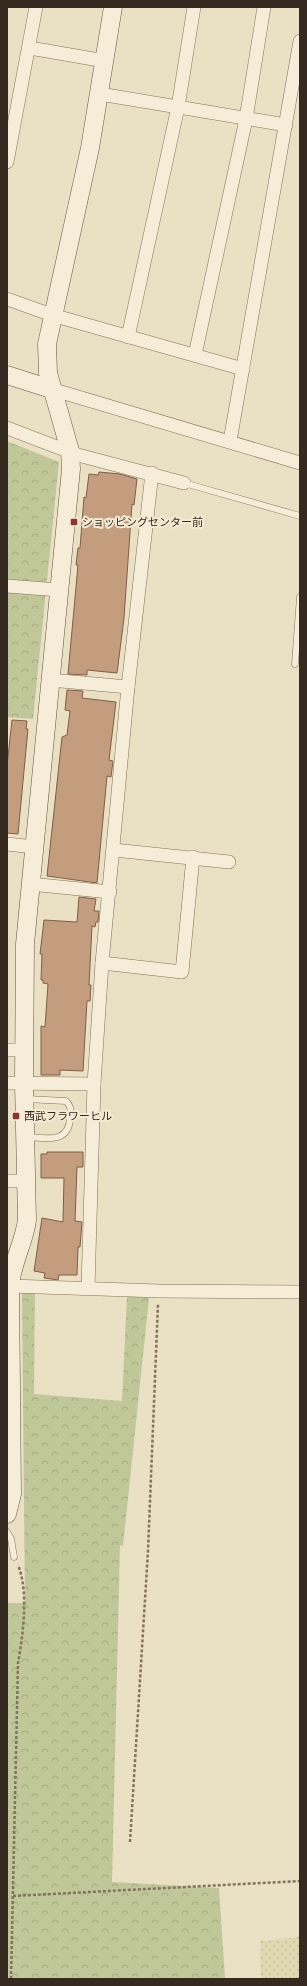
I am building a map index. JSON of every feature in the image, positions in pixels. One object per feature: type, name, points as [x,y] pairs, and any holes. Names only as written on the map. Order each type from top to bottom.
[{"type":"street","points":[[7,162],[30,48],[36,7]]},
{"type":"street","points":[[7,1514],[12,1494],[11,1261],[25,1236],[27,1220],[25,1137],[16,1050],[24,978],[30,884],[71,469],[70,450],[51,389],[46,360],[47,344],[100,94],[113,7]]},
{"type":"street","points":[[128,337],[178,107],[194,7]]},
{"type":"street","points":[[195,355],[246,119],[264,7]]},
{"type":"street","points":[[230,441],[300,41]]},
{"type":"street","points":[[30,48],[105,61]]},
{"type":"street","points":[[100,94],[286,125]]},
{"type":"street","points":[[7,299],[52,315],[243,369]]},
{"type":"street","points":[[7,375],[300,463]]},
{"type":"street","points":[[7,428],[70,450],[78,455],[184,483]]},
{"type":"street","points":[[88,1288],[94,1084],[102,963],[114,850],[128,687],[149,488],[152,474]]},
{"type":"street","points":[[7,586],[59,590]]},
{"type":"street","points":[[50,680],[128,687]]},
{"type":"street","points":[[7,844],[34,847]]},
{"type":"street","points":[[114,850],[193,857],[229,862]]},
{"type":"street","points":[[102,963],[182,972],[193,857]]},
{"type":"street","points":[[30,884],[110,892]]},
{"type":"street","points":[[19,1089],[94,1084]]},
{"type":"street","points":[[7,1181],[26,1181]]},
{"type":"street","points":[[10,1286],[159,1291],[300,1292]]},
{"type":"lane","points":[[184,483],[300,516]]},
{"type":"lane","points":[[295,664],[300,597]]},
{"type":"lane","points":[[19,1089],[66,1101],[71,1108],[70,1124],[64,1134],[53,1138],[25,1137]]},
{"type":"lane","points":[[7,1532],[11,1538],[14,1557]]},
{"type":"path","points":[[130,1842],[148,1551],[159,1291]]},
{"type":"path","points":[[11,1979],[18,1664],[24,1616],[21,1572],[14,1557]]},
{"type":"path","points":[[13,1896],[300,1881]]},
{"type":"shaded area","points":[[300,1937],[300,1979],[261,1979],[260,1941]]},
{"type":"green space","points":[[7,441],[59,462],[33,719],[7,717]]},
{"type":"green space","points":[[22,1291],[35,1293],[34,1394],[122,1401],[127,1296],[149,1298],[123,1546],[120,1545],[112,1882],[219,1888],[225,1979],[7,1979],[7,1603],[25,1603]]},
{"type":"building","points":[[99,472],[120,474],[137,479],[134,505],[132,504],[124,618],[117,673],[87,670],[87,675],[68,674],[78,565],[76,565],[78,548],[80,548],[84,497],[86,498],[89,474],[98,475]]},
{"type":"building","points":[[67,690],[83,691],[82,698],[116,702],[109,760],[113,761],[111,777],[107,776],[97,883],[47,876],[62,737],[67,735],[70,711],[65,710]]},
{"type":"building","points":[[12,720],[27,721],[26,729],[28,729],[18,834],[7,833],[7,766]]},
{"type":"building","points":[[79,897],[96,899],[94,911],[99,911],[98,922],[96,922],[95,927],[92,926],[89,985],[91,985],[90,1001],[87,1001],[83,1071],[60,1070],[60,1075],[41,1075],[41,1026],[45,1027],[48,984],[43,983],[43,980],[41,980],[42,954],[40,954],[44,920],[77,922]]},
{"type":"building","points":[[47,1152],[83,1152],[83,1167],[77,1167],[75,1221],[82,1222],[80,1247],[78,1247],[77,1275],[59,1275],[58,1280],[44,1278],[45,1273],[34,1271],[42,1218],[63,1222],[64,1178],[41,1178],[41,1154],[47,1154]]},
{"type":"place","name":"ショッピングセンター前","points":[[74,522]]},
{"type":"place","name":"西武フラワーヒル","points":[[16,1116]]}]
